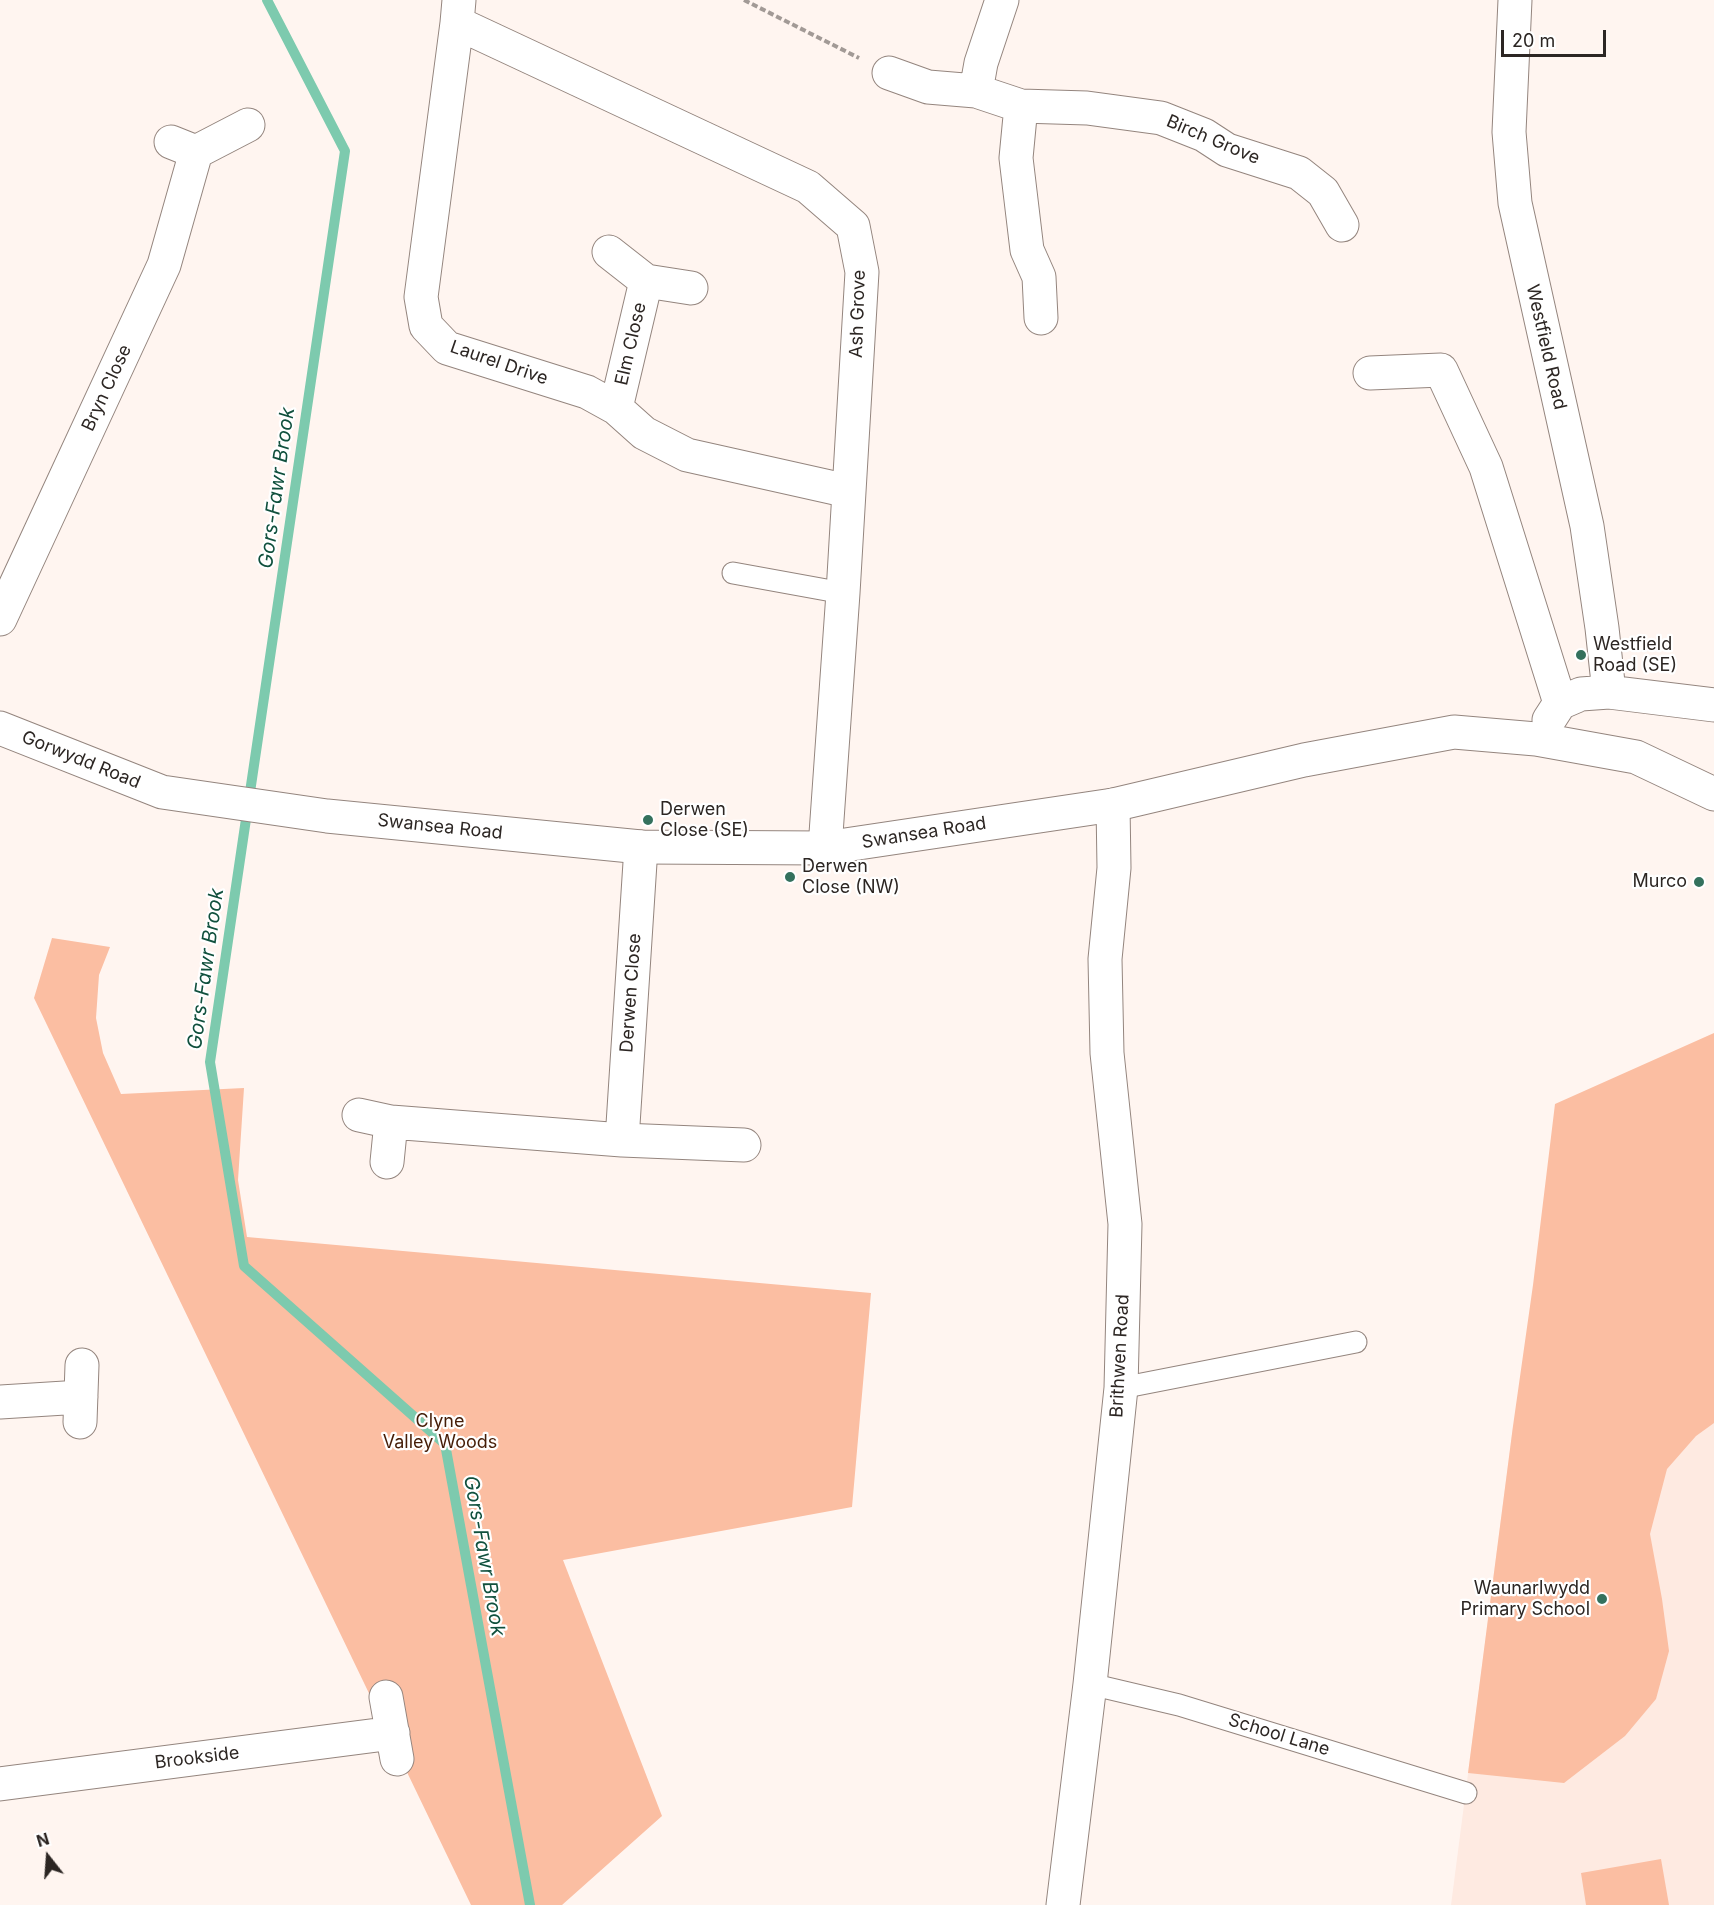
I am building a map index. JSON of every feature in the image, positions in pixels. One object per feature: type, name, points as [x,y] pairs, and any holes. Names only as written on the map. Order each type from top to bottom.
[{"type":"street","points":[[976,91],[981,63],[1002,0]]},
{"type":"street","name":"Westfield Road","points":[[1515,0],[1509,132],[1515,203],[1587,526],[1609,692]]},
{"type":"street","name":"Laurel Drive","points":[[458,12],[422,297],[426,326],[447,348],[587,392],[616,408],[644,433],[687,455],[848,491]]},
{"type":"street","name":"Ash Grove","points":[[458,12],[808,187],[853,226],[862,272],[825,848]]},
{"type":"street","name":"Birch Grove","points":[[889,73],[928,87],[976,91],[1021,106],[1087,108],[1161,118],[1204,135],[1227,150],[1299,173],[1323,192],[1342,225]]},
{"type":"street","points":[[1021,106],[1016,158],[1026,250],[1039,277],[1041,318]]},
{"type":"street","name":"Bryn Close","points":[[0,619],[164,265],[184,147],[248,125]]},
{"type":"street","name":"Elm Close","points":[[609,252],[646,281],[691,288]]},
{"type":"street","name":"Elm Close","points":[[616,408],[646,281]]},
{"type":"street","points":[[1370,373],[1441,370],[1486,467],[1560,703]]},
{"type":"street","points":[[1536,739],[1560,703],[1581,694],[1609,692],[1714,705]]},
{"type":"street","name":"Gorwydd Road","points":[[0,728],[162,792]]},
{"type":"street","name":"Swansea Road","points":[[162,792],[327,816],[641,847],[825,848],[1113,805],[1304,760],[1454,732],[1536,739],[1636,758],[1714,794]]},
{"type":"street","name":"Brithwen Road","points":[[1066,1904],[1121,1388],[1125,1224],[1107,1053],[1105,959],[1114,868],[1113,805]]},
{"type":"street","name":"Derwen Close","points":[[622,1140],[641,847]]},
{"type":"street","points":[[359,1115],[391,1122],[622,1140],[744,1145]]},
{"type":"street","points":[[387,1162],[391,1122]]},
{"type":"street","points":[[0,1402],[81,1409],[82,1365]]},
{"type":"street","name":"Brookside","points":[[0,1784],[395,1746],[386,1697]]},
{"type":"lane","points":[[733,573],[843,593]]},
{"type":"lane","points":[[1121,1388],[1356,1342]]},
{"type":"lane","name":"School Lane","points":[[1090,1684],[1179,1705],[1466,1793]]},
{"type":"path","points":[[744,0],[889,73]]},
{"type":"shaded area","name":"Waunarlwydd Primary School","points":[[1714,1220],[1714,1905],[1451,1905],[1513,1426]]},
{"type":"green space","name":"Clyne Valley Woods","points":[[52,938],[110,947],[99,975],[96,1018],[103,1053],[121,1094],[244,1088],[238,1180],[247,1237],[871,1293],[852,1507],[563,1560],[662,1816],[562,1905],[471,1905],[34,998]]},
{"type":"green space","name":"Waunarlwydd Primary School","points":[[1714,1033],[1714,1423],[1696,1436],[1667,1469],[1650,1534],[1669,1651],[1656,1699],[1625,1736],[1564,1783],[1468,1773],[1555,1104]]},
{"type":"green space","points":[[1661,1859],[1669,1905],[1586,1905],[1581,1873]]},
{"type":"waterway","name":"Gors-Fawr Brook","points":[[267,0],[345,151],[210,1062],[244,1266],[445,1444],[530,1905]]},
{"type":"place","name":"Westfield Road (SE)","points":[[1581,655]]},
{"type":"place","name":"Derwen Close (SE)","points":[[648,820]]},
{"type":"place","name":"Derwen Close (NW)","points":[[790,877]]},
{"type":"place","name":"Murco","points":[[1699,882]]},
{"type":"place","name":"Waunarlwydd Primary School","points":[[1602,1599]]}]
